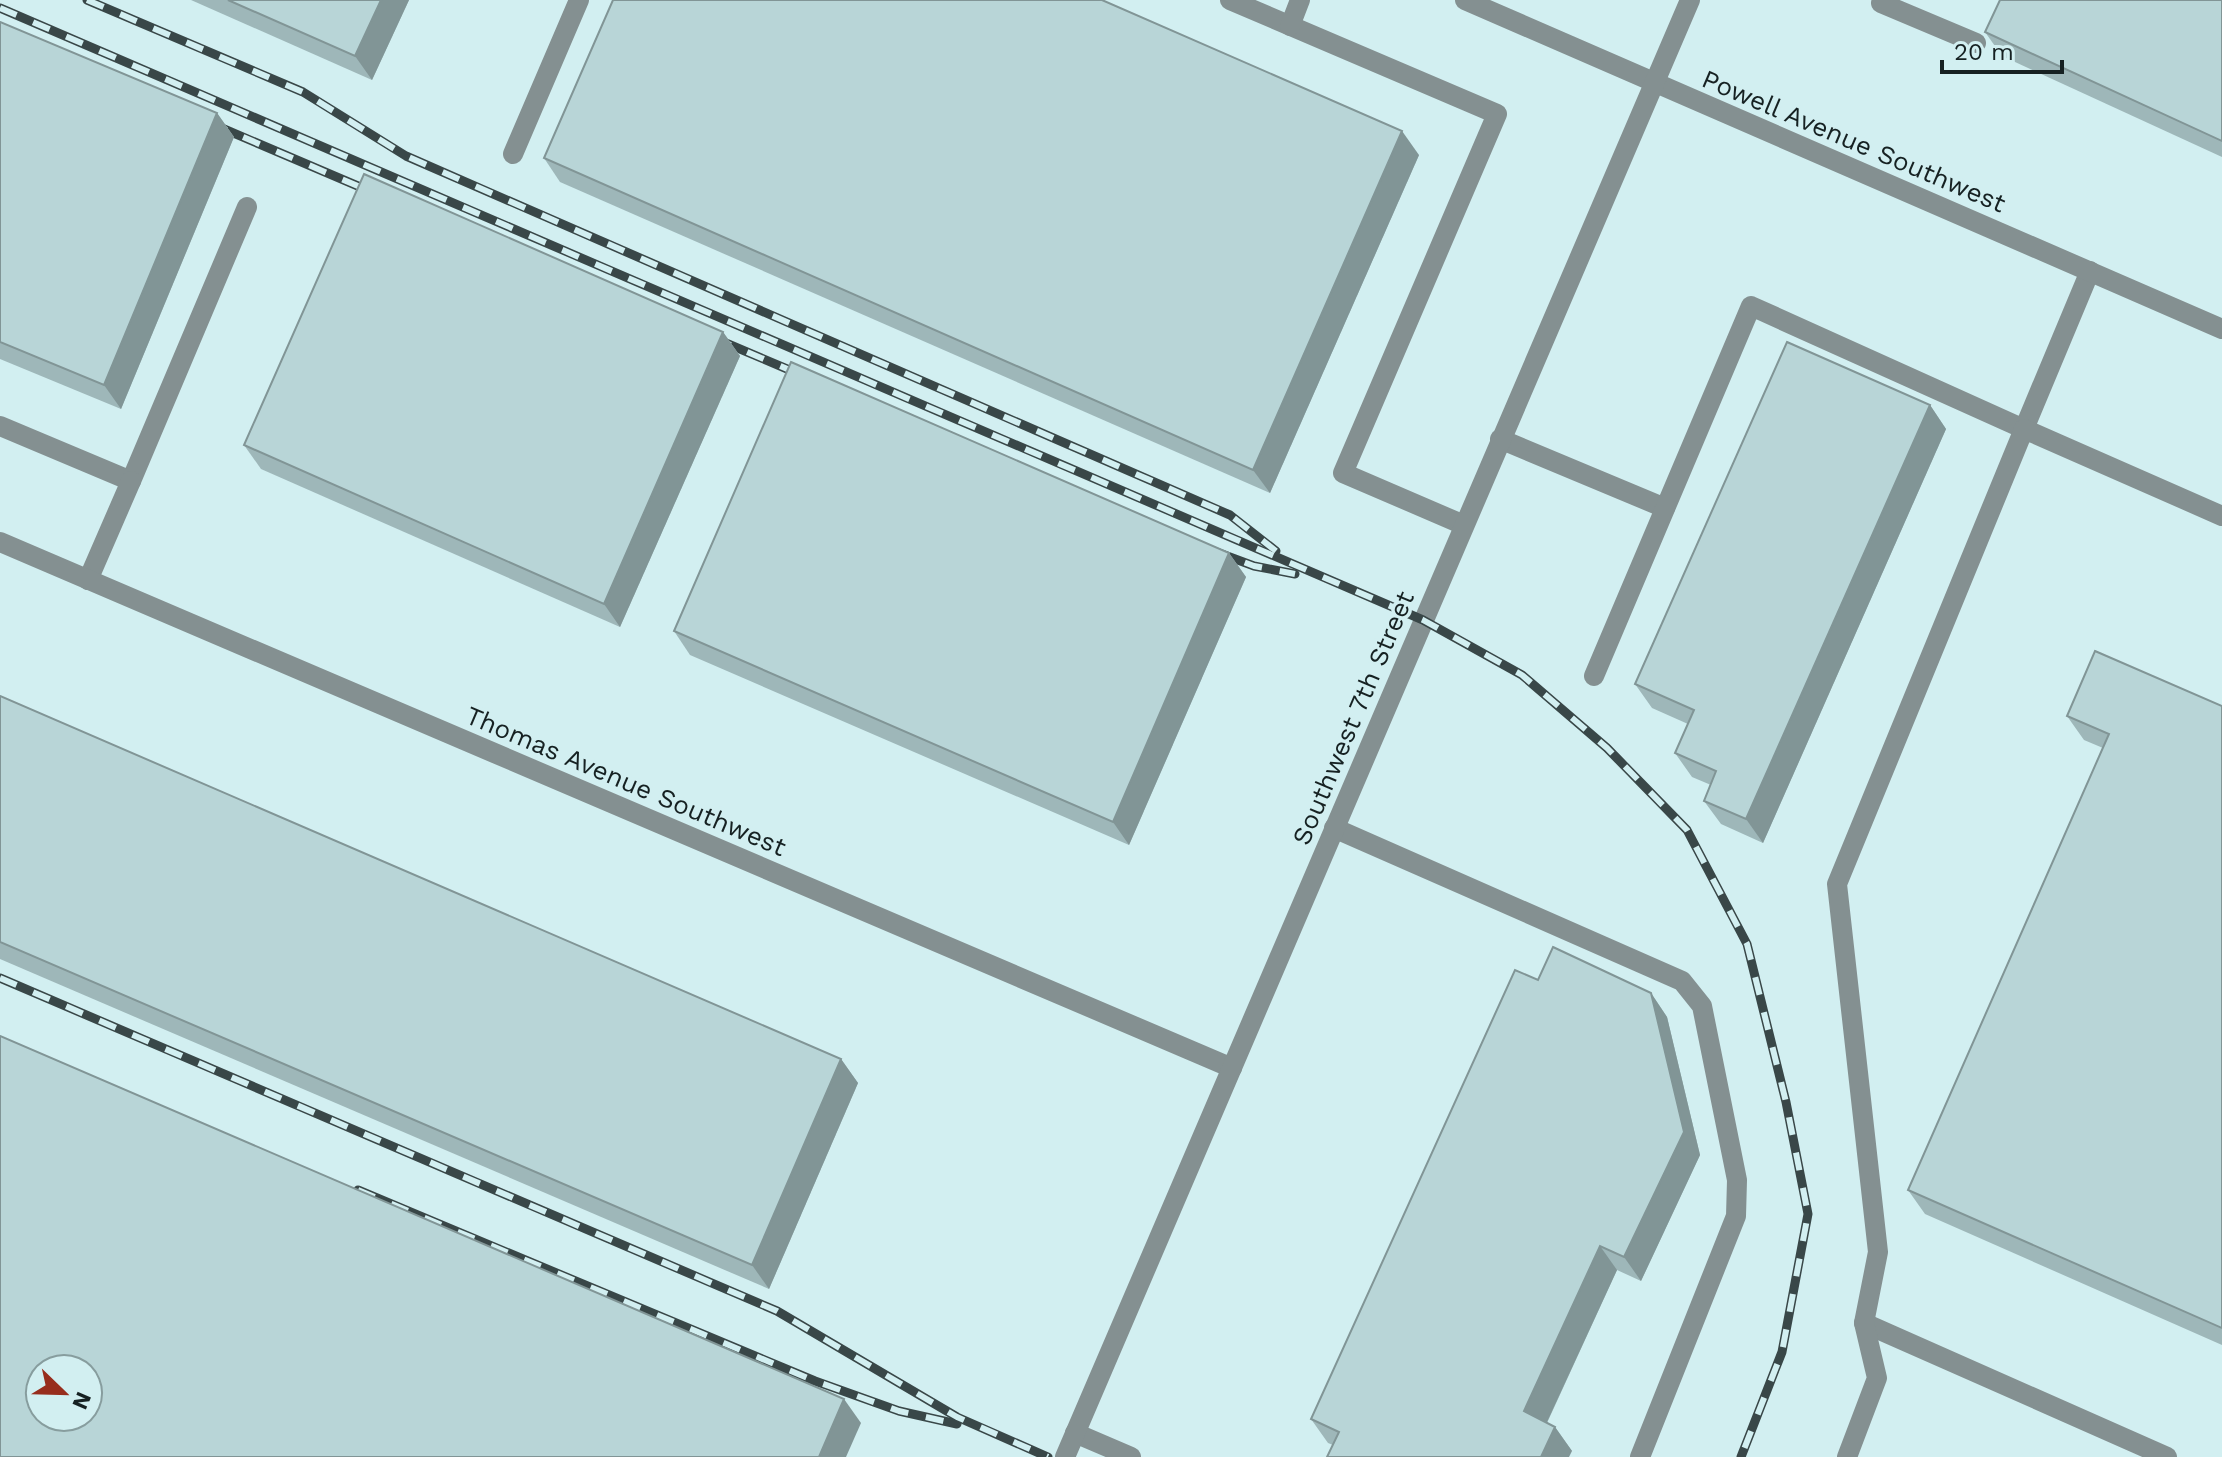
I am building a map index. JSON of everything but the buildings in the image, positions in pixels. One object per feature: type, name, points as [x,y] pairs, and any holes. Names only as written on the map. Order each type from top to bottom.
[{"type":"street","points":[[513,154],[579,0]]},
{"type":"street","points":[[1230,0],[1497,114],[1343,473],[1464,525]]},
{"type":"street","points":[[1290,26],[1300,0]]},
{"type":"street","name":"Powell Avenue Southwest","points":[[1465,0],[2222,329]]},
{"type":"street","name":"Southwest 7th Street","points":[[1065,1457],[1690,0]]},
{"type":"street","points":[[1882,0],[1881,3],[1976,43]]},
{"type":"street","points":[[88,580],[247,207]]},
{"type":"street","points":[[1847,1457],[1877,1378],[1864,1323],[1878,1252],[1837,884],[2090,271]]},
{"type":"street","points":[[1594,676],[1751,306],[2222,516]]},
{"type":"street","points":[[0,426],[131,481]]},
{"type":"street","points":[[1500,439],[1665,508]]},
{"type":"street","name":"Thomas Avenue Southwest","points":[[0,542],[1232,1068]]},
{"type":"street","points":[[1334,828],[1682,981],[1702,1006],[1737,1180],[1736,1216],[1640,1457]]},
{"type":"street","points":[[1864,1323],[2167,1457]]},
{"type":"street","points":[[1075,1433],[1131,1457]]},
{"type":"railway","points":[[87,0],[303,92],[406,156],[1230,515],[1276,551]]},
{"type":"railway","points":[[0,8],[1423,620],[1522,675],[1607,748],[1687,830],[1747,944],[1786,1102],[1808,1214],[1782,1352],[1741,1457]]},
{"type":"railway","points":[[210,123],[379,195]]},
{"type":"railway","points":[[714,338],[806,377]]},
{"type":"railway","points":[[1211,550],[1254,566],[1295,574]]},
{"type":"railway","points":[[0,978],[777,1311],[957,1417],[1048,1457]]},
{"type":"railway","points":[[358,1190],[815,1381],[899,1411],[957,1424]]}]
